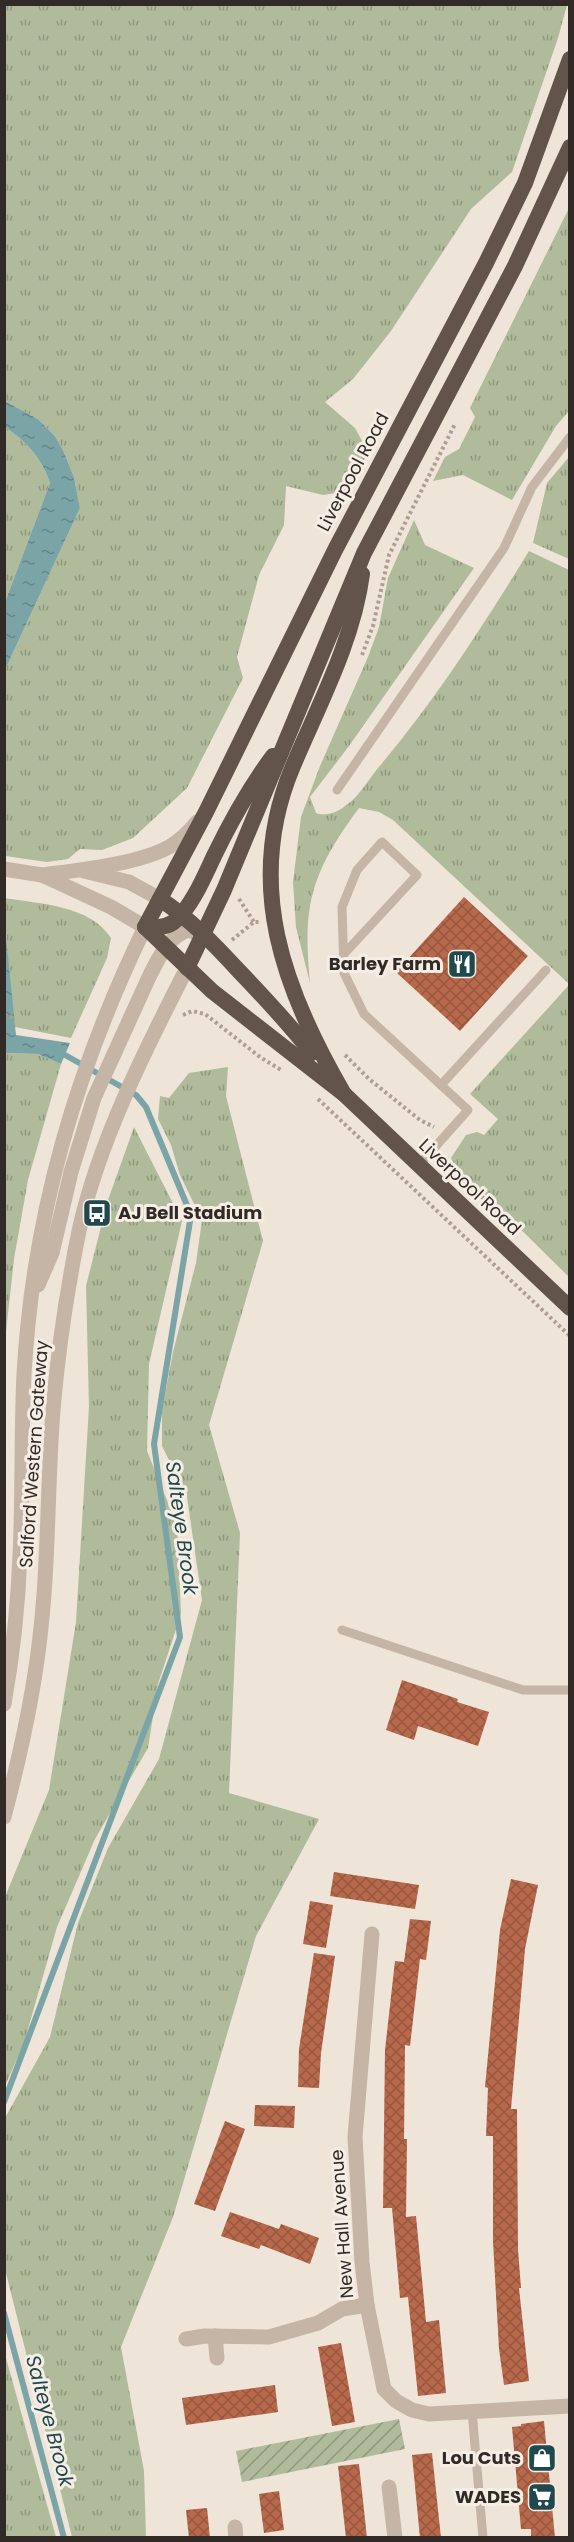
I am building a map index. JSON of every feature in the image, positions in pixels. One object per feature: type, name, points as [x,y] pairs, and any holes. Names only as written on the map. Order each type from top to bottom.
[{"type":"highway","name":"Liverpool Road","points":[[570,59],[525,183],[501,233],[334,550],[206,812],[146,927],[212,991],[344,1094],[570,1308]]},
{"type":"highway","points":[[187,968],[204,935],[364,553],[515,266],[570,147]]},
{"type":"highway","points":[[344,1094],[313,1039],[284,966],[274,921],[270,876],[272,844],[278,812],[292,770],[338,662],[358,600],[364,553]]},
{"type":"highway","points":[[146,927],[166,926],[182,913],[202,880],[252,784],[290,730]]},
{"type":"highway","name":"Liverpool Road","points":[[160,899],[182,913],[288,1023],[344,1094]]},
{"type":"street","points":[[42,875],[134,859],[169,847],[190,831],[206,812]]},
{"type":"street","points":[[4,869],[42,875],[111,907],[146,927]]},
{"type":"street","points":[[78,870],[129,882],[160,899]]},
{"type":"street","name":"Salford Western Gateway","points":[[4,1704],[14,1651],[20,1555],[24,1374],[31,1302],[44,1214],[56,1159],[78,1087],[95,1042],[146,927]]},
{"type":"street","points":[[31,1302],[52,1253],[71,1172],[94,1098],[149,977],[174,938],[188,930],[204,935]]},
{"type":"street","name":"Salford Western Gateway","points":[[4,1817],[26,1734],[39,1645],[48,1554],[53,1412],[62,1330],[80,1229],[91,1188],[118,1114],[187,968]]},
{"type":"street","name":"New Hall Avenue","points":[[372,1934],[355,2137],[362,2262],[367,2305],[384,2389],[412,2410],[429,2414],[570,2406]]},
{"type":"street","points":[[186,2338],[269,2337],[318,2323],[342,2309],[367,2305]]},
{"type":"street","points":[[215,2336],[217,2358]]},
{"type":"street","points":[[389,2487],[395,2538]]},
{"type":"lane","points":[[337,790],[504,548],[532,487],[570,437]]},
{"type":"lane","points":[[343,955],[417,875],[382,842],[357,870],[342,907],[343,955],[344,973],[364,1014],[468,1110],[419,1165]]},
{"type":"lane","points":[[441,1085],[546,970]]},
{"type":"lane","points":[[342,1630],[523,1690],[570,1690]]},
{"type":"lane","points":[[472,2411],[483,2538]]},
{"type":"path","points":[[361,656],[373,626],[389,555],[459,415]]},
{"type":"path","points":[[180,1017],[192,1011],[205,1014],[260,1057],[290,1075]]},
{"type":"path","points":[[4,1015],[14,1018]]},
{"type":"path","points":[[340,1050],[369,1079],[411,1113],[436,1127]]},
{"type":"path","points":[[316,1097],[570,1336]]},
{"type":"path","points":[[449,1150],[445,1155],[451,1167],[506,1220]]},
{"type":"green space","points":[[5,5],[567,5],[512,172],[471,209],[391,331],[353,379],[325,402],[355,428],[368,452],[349,491],[323,495],[286,486],[284,525],[259,575],[237,657],[243,678],[187,788],[133,838],[102,850],[80,849],[68,859],[47,862],[5,856],[5,670],[80,508],[74,477],[55,436],[38,419],[5,401]]},
{"type":"green space","points":[[569,208],[569,411],[556,426],[512,500],[463,475],[433,481],[445,457],[459,449],[475,417],[470,408]]},
{"type":"green space","points":[[5,427],[32,451],[43,466],[50,483],[5,602]]},
{"type":"green space","points":[[569,457],[569,559],[533,543],[547,483]]},
{"type":"green space","points":[[414,520],[425,545],[474,568],[349,746],[310,797],[316,813],[323,814],[339,810],[359,794],[438,690],[529,551],[569,570],[569,984],[393,820],[379,812],[359,808],[330,851],[314,890],[308,931],[310,983],[296,927],[293,882],[301,817],[320,766],[368,657],[379,627],[388,578]]},
{"type":"green space","points":[[4,898],[77,912],[102,927],[111,938],[107,958],[71,1038],[15,1027],[9,982]]},
{"type":"green space","points":[[569,985],[569,1277],[487,1196],[456,1169],[451,1158],[466,1135],[477,1132],[484,1135],[498,1119],[470,1094]]},
{"type":"green space","points":[[5,1053],[38,1054],[61,1064],[28,1180],[14,1259],[5,1341]]},
{"type":"green space","points":[[228,1067],[226,1096],[263,1241],[209,1425],[240,1533],[229,1793],[319,1819],[256,1936],[173,2217],[121,2347],[144,2471],[146,2537],[72,2537],[5,2269],[5,2118],[50,2037],[78,1923],[108,1848],[159,1759],[202,1600],[187,1497],[162,1446],[162,1411],[173,1352],[196,1263],[202,1220],[180,1175],[171,1145],[158,1119],[160,1096],[169,1098],[189,1073]]},
{"type":"green space","points":[[134,1127],[182,1221],[149,1364],[147,1451],[177,1525],[181,1614],[158,1684],[148,1748],[95,1839],[57,1927],[24,2043],[5,2086],[5,1897],[49,1790],[76,1622],[89,1407],[86,1286],[107,1203]]},
{"type":"green space","points":[[4,2351],[56,2537],[5,2537]]},
{"type":"green space","points":[[399,2419],[405,2449],[242,2482],[236,2451]]},
{"type":"water","points":[[5,401],[38,419],[55,436],[74,477],[80,508],[5,670],[5,602],[50,483],[43,466],[32,451],[5,427]]},
{"type":"water","points":[[4,917],[16,1035],[70,1043],[61,1064],[38,1054],[5,1053]]},
{"type":"building","name":"Barley Farm","points":[[464,897],[528,956],[460,1031],[396,972]]},
{"type":"building","points":[[402,1680],[489,1712],[478,1746],[418,1726],[414,1740],[386,1730]]},
{"type":"building","points":[[334,1872],[419,1885],[415,1909],[330,1896]]},
{"type":"building","points":[[511,1879],[538,1885],[525,1949],[511,2109],[517,2109],[518,2250],[521,2288],[519,2288],[529,2381],[504,2385],[499,2349],[493,2241],[493,2136],[486,2136],[488,2088],[485,2087],[500,1930]]},
{"type":"building","points":[[310,1901],[333,1905],[326,1948],[303,1944]]},
{"type":"building","points":[[410,1919],[431,1921],[426,1960],[420,1959],[410,2046],[405,2045],[406,2217],[416,2216],[426,2322],[439,2320],[446,2393],[418,2396],[408,2297],[400,2298],[392,2208],[383,2208],[385,2050],[395,1961],[404,1962]]},
{"type":"building","points":[[314,1953],[335,1956],[321,2053],[319,2088],[298,2087],[299,2049]]},
{"type":"building","points":[[255,2105],[295,2106],[294,2128],[254,2126]]},
{"type":"building","points":[[225,2121],[245,2129],[215,2211],[194,2204]]},
{"type":"building","points":[[230,2212],[279,2229],[281,2224],[319,2238],[310,2264],[261,2245],[259,2249],[221,2236]]},
{"type":"building","points":[[341,2343],[355,2422],[332,2426],[318,2347]]},
{"type":"building","points":[[275,2385],[278,2412],[186,2425],[182,2398]]},
{"type":"building","points":[[544,2421],[555,2538],[531,2538],[531,2529],[521,2529],[512,2427]]},
{"type":"building","points":[[432,2453],[441,2538],[420,2538],[412,2455]]},
{"type":"building","points":[[359,2464],[367,2538],[346,2538],[338,2466]]},
{"type":"building","points":[[279,2491],[284,2530],[264,2533],[259,2494]]},
{"type":"building","points":[[207,2508],[210,2538],[189,2538],[186,2510]]},
{"type":"waterway","name":"Salteye Brook","points":[[4,2102],[180,1637],[154,1444],[191,1215],[146,1107],[136,1095],[58,1051]]},
{"type":"waterway","name":"Salteye Brook","points":[[4,2313],[64,2538]]},
{"type":"place","name":"Barley Farm","points":[[462,964]]},
{"type":"place","name":"AJ Bell Stadium","points":[[97,1213]]},
{"type":"place","name":"Lou Cuts","points":[[542,2458]]},
{"type":"place","name":"WADES","points":[[542,2497]]}]
